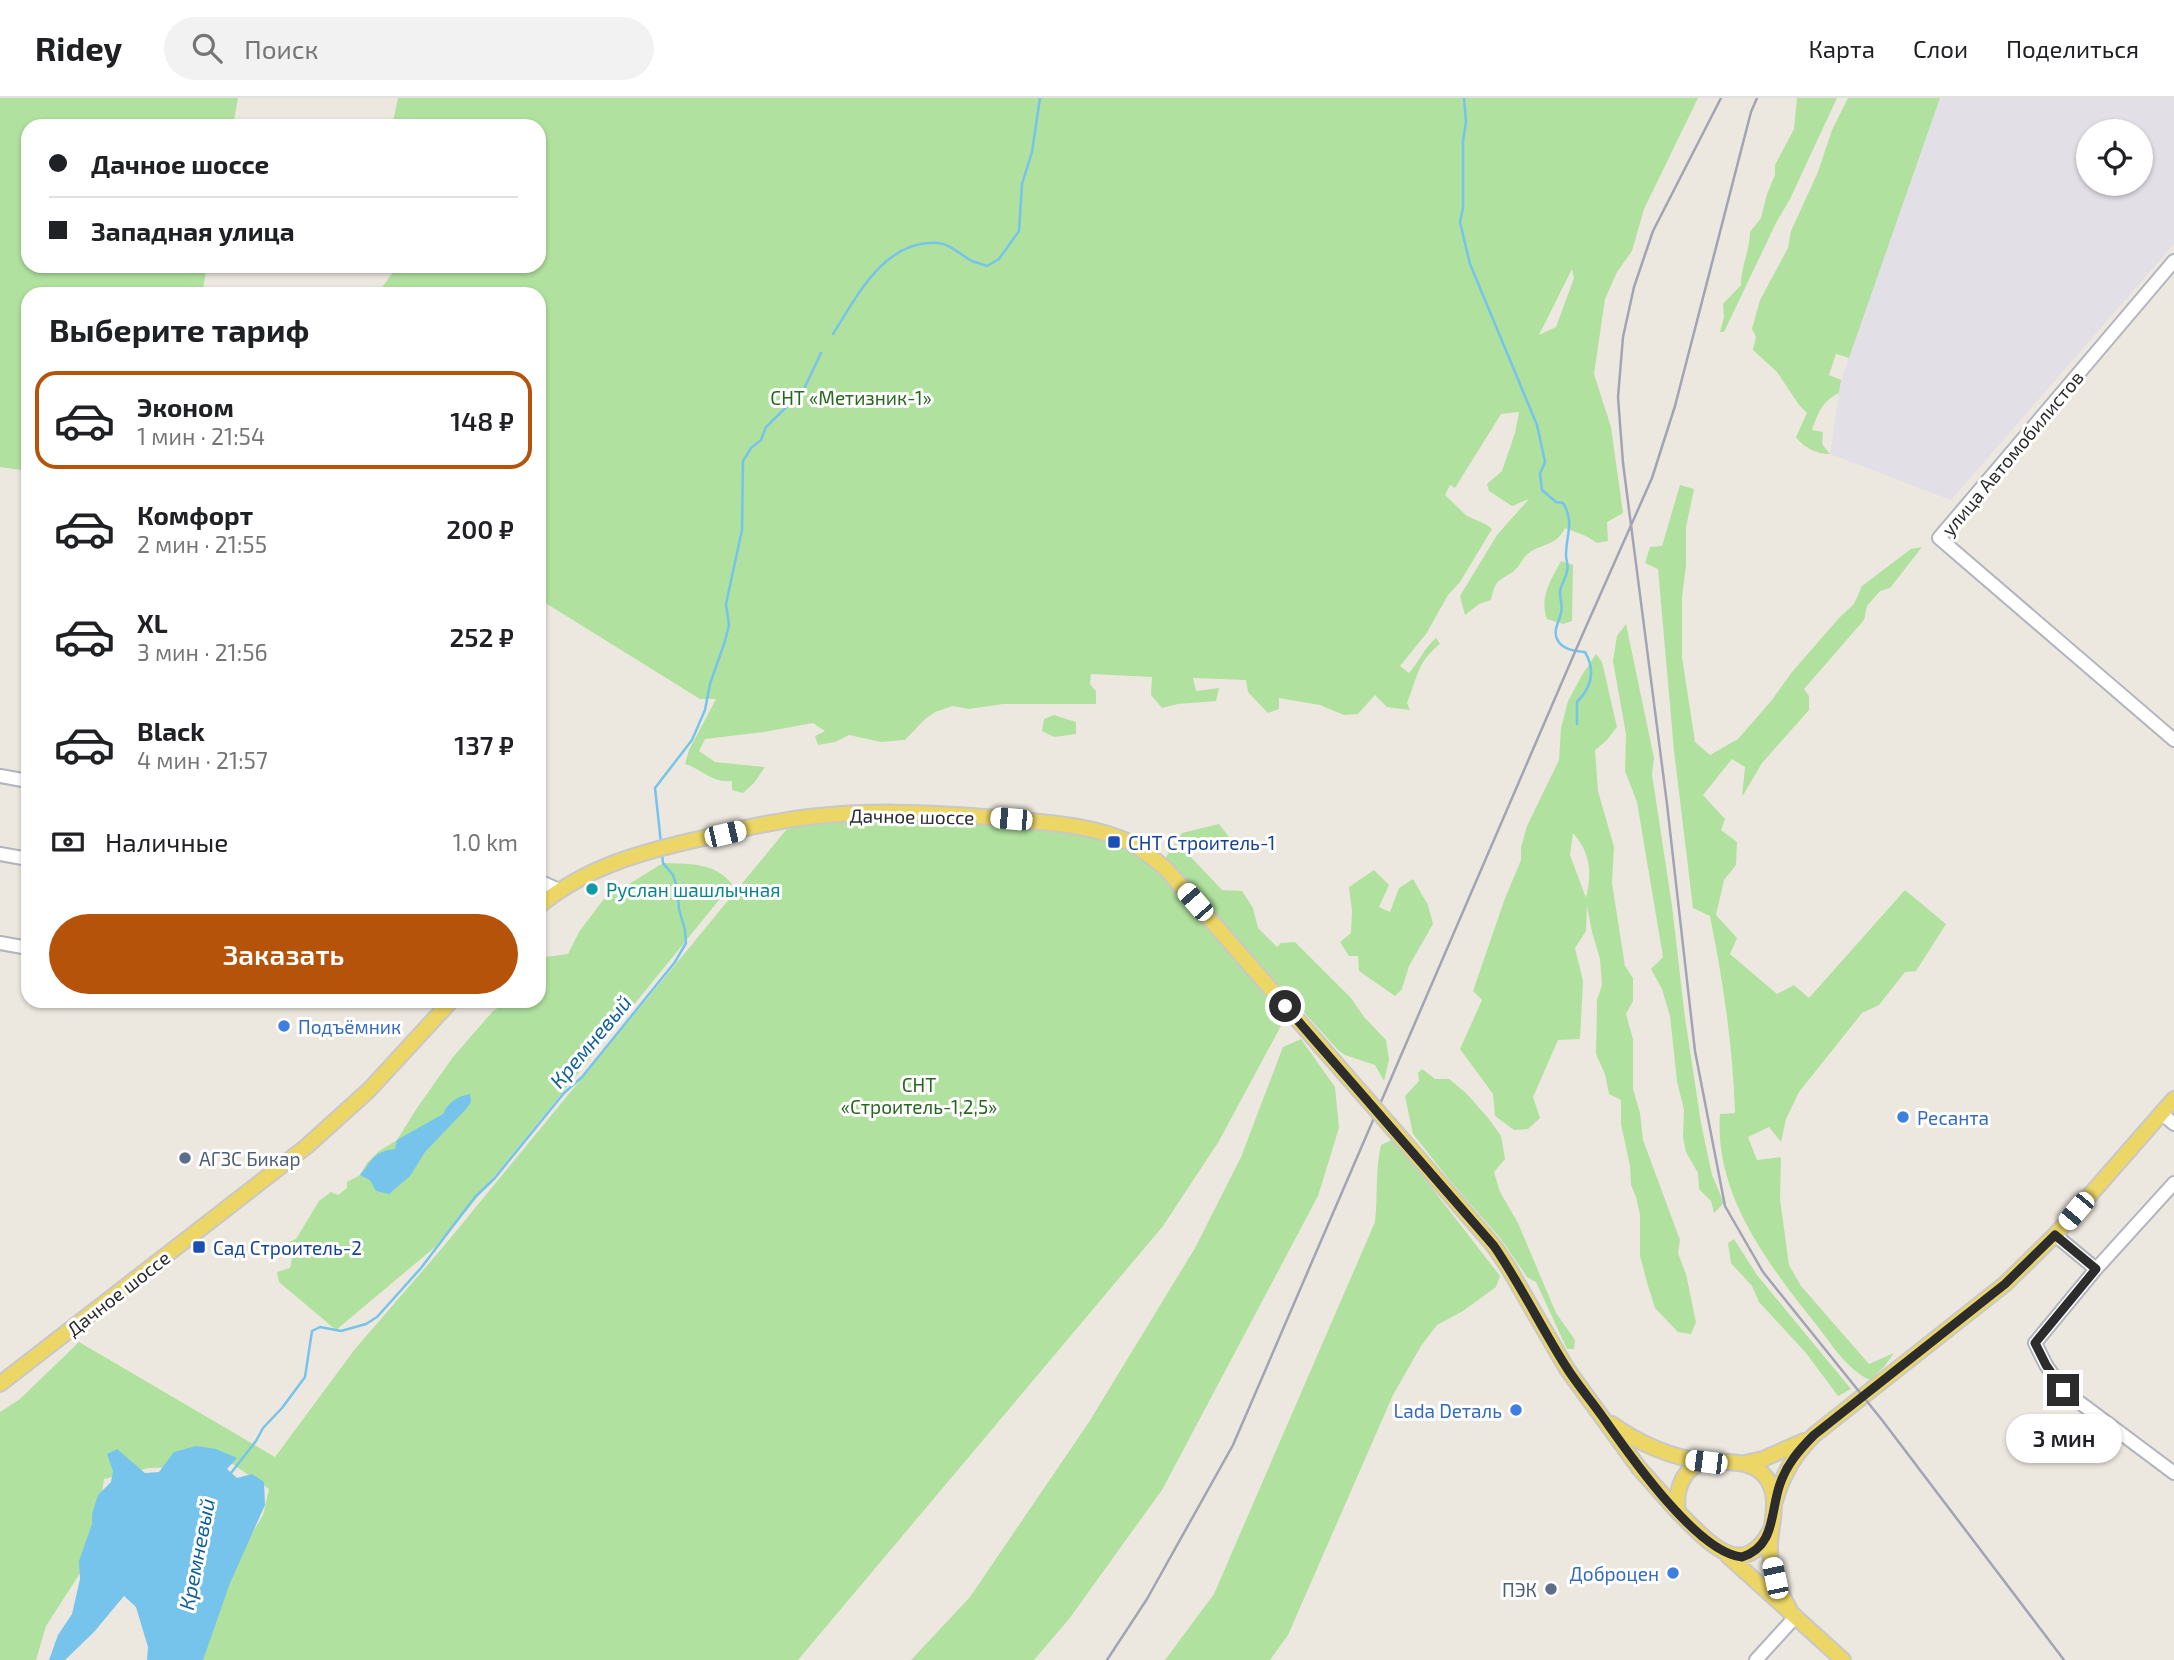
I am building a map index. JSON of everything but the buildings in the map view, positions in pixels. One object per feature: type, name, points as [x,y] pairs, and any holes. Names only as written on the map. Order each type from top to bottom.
[{"type":"main road","name":"Дачное шоссе","points":[[546,900],[599,868],[650,850],[778,821],[846,815],[987,817],[1058,823],[1119,838],[1144,850],[1167,870],[1494,1246],[1567,1368],[1639,1468],[1678,1512]]},
{"type":"main road","name":"Дачное шоссе","points":[[0,1384],[307,1146],[369,1090],[445,1008]]},
{"type":"main road","points":[[1793,1613],[1775,1578],[1770,1553],[1770,1531],[1775,1501],[1787,1468],[1798,1451],[1814,1435],[2005,1284],[2055,1235],[2174,1099]]},
{"type":"main road","points":[[1603,1418],[1623,1433],[1660,1452],[1680,1459],[1706,1462],[1745,1463],[1763,1459],[1785,1451],[1814,1435]]},
{"type":"main road","points":[[1706,1462],[1685,1475],[1676,1497],[1678,1512],[1843,1660]]},
{"type":"main road","points":[[1745,1463],[1755,1467],[1769,1480],[1775,1501]]},
{"type":"main road","points":[[1723,1552],[1742,1557],[1751,1555],[1765,1541],[1770,1531]]},
{"type":"street","name":"улица Автомобилистов","points":[[2174,261],[1939,538],[2174,740]]},
{"type":"street","points":[[0,776],[21,780]]},
{"type":"street","points":[[0,854],[21,858]]},
{"type":"street","points":[[546,884],[559,890]]},
{"type":"street","points":[[0,943],[21,947]]},
{"type":"street","points":[[2161,1114],[2174,1124]]},
{"type":"street","points":[[2174,1183],[2096,1269],[2035,1343],[2063,1390],[2174,1473]]},
{"type":"street","points":[[2055,1235],[2096,1269]]},
{"type":"street","points":[[1756,1660],[1793,1613]]},
{"type":"shaded area","points":[[1940,98],[2174,98],[2174,244],[1951,500],[1830,454],[1841,380]]},
{"type":"green space","points":[[0,98],[238,98],[234,119],[21,119],[21,273],[206,273],[203,287],[21,287],[21,470],[0,467]]},
{"type":"green space","name":"СНТ «Метизник-1»","points":[[398,98],[1698,98],[1644,209],[1632,251],[1617,272],[1605,299],[1594,374],[1611,427],[1623,513],[1607,522],[1608,541],[1597,543],[1565,528],[1557,538],[1529,553],[1514,571],[1498,581],[1491,600],[1479,604],[1465,615],[1460,596],[1497,535],[1529,499],[1512,506],[1489,491],[1487,484],[1502,471],[1519,412],[1501,414],[1455,488],[1450,485],[1445,495],[1466,515],[1492,529],[1460,582],[1448,595],[1426,634],[1400,666],[1409,673],[1436,638],[1440,644],[1426,658],[1419,671],[1407,703],[1410,710],[1387,707],[1375,695],[1358,714],[1344,715],[1320,705],[1279,698],[1279,709],[1268,713],[1248,692],[1246,680],[1193,678],[1196,691],[1219,688],[1216,701],[1162,708],[1151,695],[1152,677],[1091,674],[1090,684],[1096,691],[1096,704],[1003,704],[969,709],[953,706],[935,712],[925,719],[905,740],[881,742],[849,735],[835,742],[818,745],[815,736],[825,731],[813,723],[705,739],[699,751],[715,762],[765,767],[743,793],[732,790],[732,781],[713,778],[685,764],[689,750],[716,699],[700,699],[546,603],[546,287],[382,287],[393,273],[546,273],[546,119],[394,119]],"holes":[[[1572,269],[1574,278],[1556,327],[1539,335]]]},
{"type":"green space","points":[[1797,98],[1837,98],[1724,332],[1720,332],[1724,317],[1723,304],[1741,285],[1750,232],[1761,218],[1775,175],[1775,165],[1794,129]]},
{"type":"green space","points":[[1848,98],[1940,98],[1849,358],[1836,354],[1829,375],[1841,380],[1839,393],[1825,404],[1812,430],[1823,432],[1822,444],[1830,454],[1825,454],[1807,447],[1796,437],[1807,413],[1777,372],[1753,350],[1756,337],[1752,329],[1760,300],[1788,248],[1791,231],[1818,172],[1832,130]]},
{"type":"green space","points":[[1680,485],[1694,489],[1686,527],[1682,657],[1695,742],[1710,755],[1738,739],[1792,672],[1854,604],[1862,586],[1911,549],[1922,547],[1890,588],[1880,591],[1867,606],[1864,620],[1804,689],[1809,696],[1809,710],[1762,763],[1742,797],[1745,767],[1732,759],[1703,795],[1725,819],[1721,830],[1737,842],[1736,865],[1724,880],[1716,915],[1737,938],[1730,954],[1777,994],[1794,985],[1809,998],[1905,890],[1946,924],[1916,971],[1905,972],[1879,1005],[1862,1013],[1799,1092],[1786,1119],[1781,1142],[1769,1127],[1748,1137],[1757,1160],[1781,1157],[1780,1199],[1789,1265],[1801,1286],[1869,1364],[1894,1353],[1870,1380],[1840,1355],[1779,1277],[1763,1252],[1735,1200],[1720,1144],[1720,1114],[1735,1113],[1727,1014],[1710,916],[1693,908],[1674,751],[1658,569],[1645,563],[1650,547],[1662,546]]},
{"type":"green space","points":[[1561,561],[1573,565],[1572,621],[1563,624],[1547,619],[1544,603],[1547,589]]},
{"type":"green space","points":[[1626,624],[1654,758],[1652,774],[1701,1123],[1712,1175],[1724,1203],[1714,1213],[1711,1201],[1699,1189],[1698,1173],[1686,1152],[1683,1137],[1684,1110],[1677,1081],[1670,1016],[1662,989],[1651,969],[1663,957],[1637,802],[1625,771],[1626,734],[1613,661],[1617,636]]},
{"type":"green space","points":[[1596,654],[1602,662],[1617,727],[1595,750],[1598,791],[1614,847],[1612,883],[1625,966],[1633,978],[1633,1001],[1626,1014],[1633,1039],[1633,1089],[1640,1113],[1643,1140],[1680,1240],[1678,1253],[1686,1274],[1696,1322],[1691,1334],[1678,1332],[1655,1308],[1640,1256],[1640,1215],[1631,1185],[1621,1124],[1621,1100],[1609,1094],[1605,1074],[1596,1054],[1597,1000],[1602,985],[1600,959],[1587,906],[1586,931],[1575,948],[1583,981],[1580,1039],[1558,1040],[1533,1097],[1540,1118],[1528,1129],[1514,1130],[1495,1116],[1493,1094],[1460,1049],[1482,1000],[1473,991],[1521,860],[1521,847],[1527,826],[1559,760],[1561,728],[1568,701]],"holes":[[[1573,833],[1588,864],[1586,898],[1570,855]]]},
{"type":"green space","points":[[1054,715],[1076,722],[1076,734],[1054,737],[1042,731],[1044,719]]},
{"type":"green space","name":"СНТ «Строитель-1,2,5»","points":[[913,816],[1058,826],[1117,842],[1159,868],[1274,1003],[1282,1024],[1219,1141],[1163,1226],[798,1660],[203,1660],[227,1576],[263,1515],[269,1489],[215,1452],[184,1467],[149,1468],[104,1479],[93,1553],[46,1626],[36,1660],[0,1660],[0,1412],[20,1399],[79,1342],[275,1457],[355,1349],[443,1247],[786,830],[807,822]]},
{"type":"green space","points":[[1219,824],[1229,837],[1231,847],[1211,843],[1205,837],[1193,840],[1188,854],[1222,890],[1242,891],[1253,908],[1258,928],[1277,947],[1281,943],[1295,942],[1351,998],[1364,1017],[1386,1040],[1389,1060],[1384,1081],[1375,1065],[1338,1050],[1169,868],[1166,857],[1182,833]]},
{"type":"green space","points":[[663,863],[692,864],[709,868],[732,884],[441,1242],[336,1330],[279,1282],[277,1272],[290,1268],[292,1259],[286,1252],[289,1242],[296,1239],[319,1201],[331,1192],[338,1195],[347,1188],[347,1182],[360,1175],[379,1151],[397,1140],[453,1057],[493,1011],[498,1008],[546,1008],[546,957],[568,954],[579,932],[603,900]]},
{"type":"green space","points":[[1374,870],[1389,885],[1379,907],[1390,912],[1399,888],[1413,879],[1428,905],[1433,924],[1409,966],[1402,989],[1395,996],[1359,971],[1358,956],[1349,956],[1340,942],[1351,933],[1349,887]]},
{"type":"green space","points":[[1301,1039],[1335,1087],[1339,1128],[1318,1196],[1162,1490],[1069,1619],[1034,1660],[911,1660],[970,1597],[1089,1422],[1195,1248],[1241,1157],[1283,1047]]},
{"type":"green space","points":[[1422,1069],[1435,1079],[1449,1079],[1466,1093],[1501,1136],[1505,1159],[1494,1172],[1500,1192],[1518,1223],[1556,1313],[1575,1340],[1574,1349],[1567,1349],[1536,1282],[1527,1277],[1501,1239],[1413,1134],[1405,1096],[1419,1081],[1418,1073]]},
{"type":"green space","points":[[1394,1139],[1500,1276],[1496,1287],[1463,1311],[1437,1325],[1421,1346],[1393,1395],[1288,1635],[1270,1660],[1165,1660],[1214,1594],[1375,1222],[1381,1145]]},
{"type":"green space","points":[[1734,1239],[1757,1275],[1851,1389],[1838,1396],[1806,1353],[1759,1302],[1752,1286],[1731,1263],[1728,1243]]},
{"type":"water","points":[[470,1094],[471,1102],[467,1108],[425,1152],[410,1176],[389,1194],[376,1191],[370,1180],[360,1175],[378,1154],[395,1149],[397,1140],[443,1114],[454,1100]]},
{"type":"water","points":[[196,1446],[216,1449],[237,1458],[227,1469],[237,1478],[252,1474],[264,1482],[265,1505],[230,1583],[203,1660],[147,1660],[148,1647],[136,1607],[124,1596],[94,1632],[65,1660],[49,1660],[58,1635],[72,1614],[80,1579],[79,1561],[92,1524],[98,1495],[111,1482],[113,1471],[107,1454],[117,1449],[145,1473],[159,1472],[174,1452]]},
{"type":"waterway","name":"Кремневый","points":[[833,334],[863,287],[888,260],[903,250],[919,244],[938,243],[987,266],[999,259],[1019,231],[1022,184],[1032,152],[1040,98]]},
{"type":"waterway","points":[[1464,98],[1466,122],[1463,141],[1463,208],[1460,222],[1470,264],[1537,425],[1545,462],[1540,474],[1542,490],[1556,502],[1563,503],[1569,516],[1566,555],[1568,569],[1560,592],[1562,611],[1556,632],[1562,646],[1585,652],[1590,666],[1589,685],[1577,702],[1577,724]]},
{"type":"waterway","name":"Кремневый","points":[[661,843],[655,788],[692,740],[705,710],[710,684],[729,625],[726,604],[742,530],[743,461],[751,448],[761,440],[766,427],[803,391],[821,353]]},
{"type":"waterway","name":"Кремневый","points":[[231,1473],[263,1428],[305,1377],[312,1331],[320,1327],[341,1331],[366,1324],[377,1317],[421,1268],[475,1197],[494,1179],[564,1093],[582,1077],[675,962],[686,943],[685,930],[677,887],[673,875],[663,863],[662,853]]},
{"type":"railway","points":[[1721,98],[1653,231],[1634,287],[1623,337],[1618,397],[1623,463],[1667,804],[1695,1051],[1725,1206],[1763,1272],[1882,1420],[2064,1660]]},
{"type":"railway","points":[[1107,1660],[1147,1599],[1233,1445],[1652,478],[1675,406],[1751,112],[1757,98]]},
{"type":"place","name":"СНТ Строитель-1","points":[[1114,842]]},
{"type":"place","name":"Руслан шашлычная","points":[[592,889]]},
{"type":"place","name":"Подъёмник","points":[[284,1026]]},
{"type":"place","name":"Ресанта","points":[[1903,1117]]},
{"type":"place","name":"АГЗС Бикар","points":[[185,1158]]},
{"type":"place","name":"Сад Строитель-2","points":[[199,1247]]},
{"type":"place","name":"Lada Dеталь","points":[[1516,1410]]},
{"type":"place","name":"Доброцен","points":[[1673,1573]]},
{"type":"place","name":"ПЭК","points":[[1551,1589]]},
{"type":"route","points":[[1285,1006],[1494,1246],[1567,1368],[1659,1493],[1723,1552],[1742,1557],[1751,1555],[1758,1549],[1770,1531],[1780,1485],[1798,1451],[1814,1435],[2005,1284],[2055,1235],[2096,1269],[2035,1343],[2063,1390]]}]
